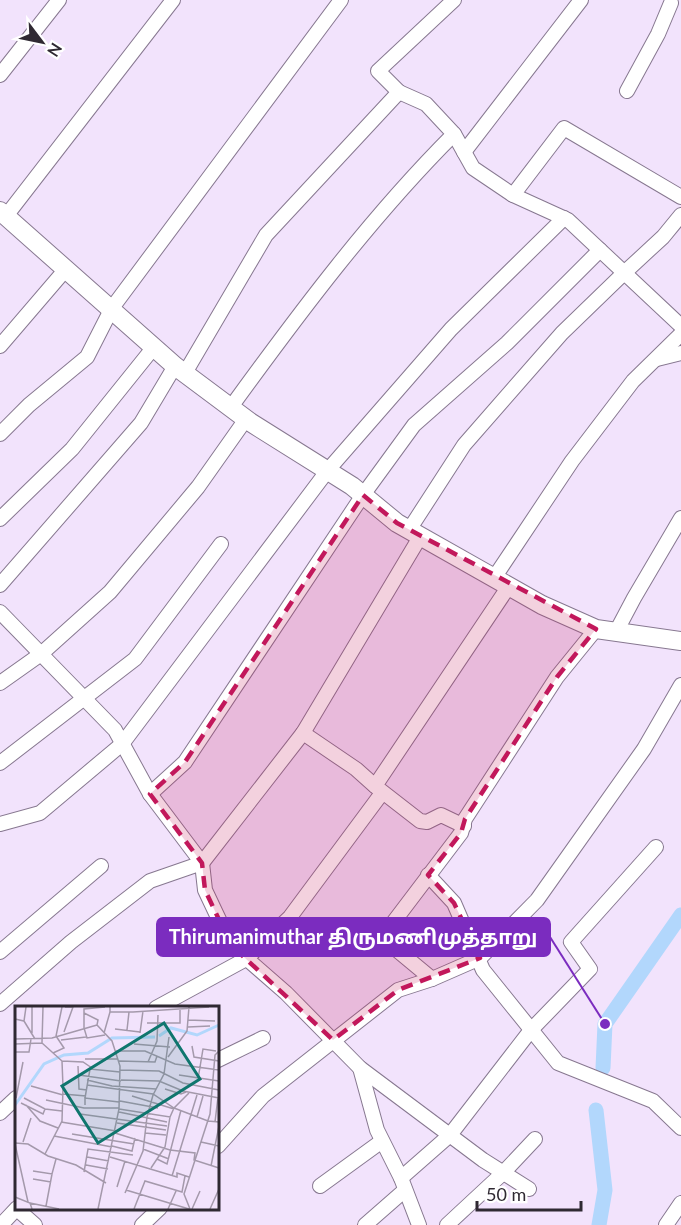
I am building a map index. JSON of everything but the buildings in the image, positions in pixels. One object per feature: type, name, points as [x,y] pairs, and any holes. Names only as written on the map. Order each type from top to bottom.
[{"type":"street","points":[[0,75],[59,0]]},
{"type":"street","points":[[172,0],[3,214],[180,369],[246,419],[363,495],[397,523],[542,605],[596,629],[681,641]]},
{"type":"street","points":[[0,434],[29,405],[87,357],[112,308],[341,0]]},
{"type":"street","points":[[454,0],[378,71],[399,92],[426,104],[454,134],[473,168],[513,195],[568,220],[681,327]]},
{"type":"street","points":[[464,152],[581,0]]},
{"type":"street","points":[[627,91],[673,4]]},
{"type":"street","points":[[0,585],[141,423],[180,369],[266,235],[399,92]]},
{"type":"street","points":[[513,195],[564,128],[681,197]]},
{"type":"street","points":[[231,407],[300,312],[419,169],[454,134]]},
{"type":"street","points":[[0,1004],[71,942],[150,881],[202,863],[303,734],[464,445],[562,333],[663,237],[681,215]]},
{"type":"street","points":[[0,824],[40,813],[122,744],[328,471],[451,329],[564,218]]},
{"type":"street","points":[[150,794],[185,762],[363,495],[414,424],[507,343],[600,250]]},
{"type":"street","points":[[0,346],[66,269]]},
{"type":"street","points":[[160,1006],[246,958],[290,917],[379,790],[572,461],[633,381],[681,334]]},
{"type":"street","points":[[0,519],[72,449],[154,347]]},
{"type":"street","points":[[656,359],[681,353]]},
{"type":"street","points":[[0,683],[41,654],[110,592],[198,487],[246,419]]},
{"type":"street","points":[[616,632],[681,518]]},
{"type":"street","points":[[0,763],[135,659],[221,544]]},
{"type":"street","points":[[0,612],[115,730],[150,794],[202,863],[205,890],[231,945],[286,993],[360,1068],[503,1173],[529,1189]]},
{"type":"street","points":[[432,978],[385,940],[386,932],[461,833],[465,819],[557,677],[596,629]]},
{"type":"street","points":[[219,1145],[263,1096],[398,990],[480,958],[537,900],[644,749],[681,685]]},
{"type":"street","points":[[303,734],[356,770],[420,821],[427,822],[441,815],[464,826]]},
{"type":"street","points":[[365,1225],[450,1135],[531,1030],[590,969],[571,942],[656,847]]},
{"type":"street","points":[[0,952],[101,866]]},
{"type":"street","points":[[428,875],[454,903],[480,958],[483,970],[558,1063],[653,1101],[681,1128]]},
{"type":"street","points":[[219,1060],[263,1038]]},
{"type":"street","points":[[360,1068],[377,1130],[403,1184],[418,1225]]},
{"type":"street","points":[[0,1113],[15,1099]]},
{"type":"street","points":[[447,1225],[503,1173],[535,1139]]},
{"type":"street","points":[[320,1186],[382,1141]]},
{"type":"street","points":[[666,1225],[681,1203]]},
{"type":"street","points":[[1,1225],[16,1210]]},
{"type":"street","points":[[18,1210],[34,1225]]},
{"type":"street","points":[[142,1225],[159,1210]]},
{"type":"highlighted area","points":[[363,495],[397,523],[596,629],[557,677],[465,819],[461,833],[428,875],[454,903],[480,958],[398,990],[333,1040],[231,945],[205,890],[202,863],[150,794],[185,762]]},
{"type":"waterway","points":[[603,1068],[605,1024],[681,915]]},
{"type":"waterway","points":[[596,1110],[605,1190],[599,1225]]},
{"type":"place","name":"Thirumanimuthar திருமணிமுத்தாறு","points":[[605,1024]]}]
